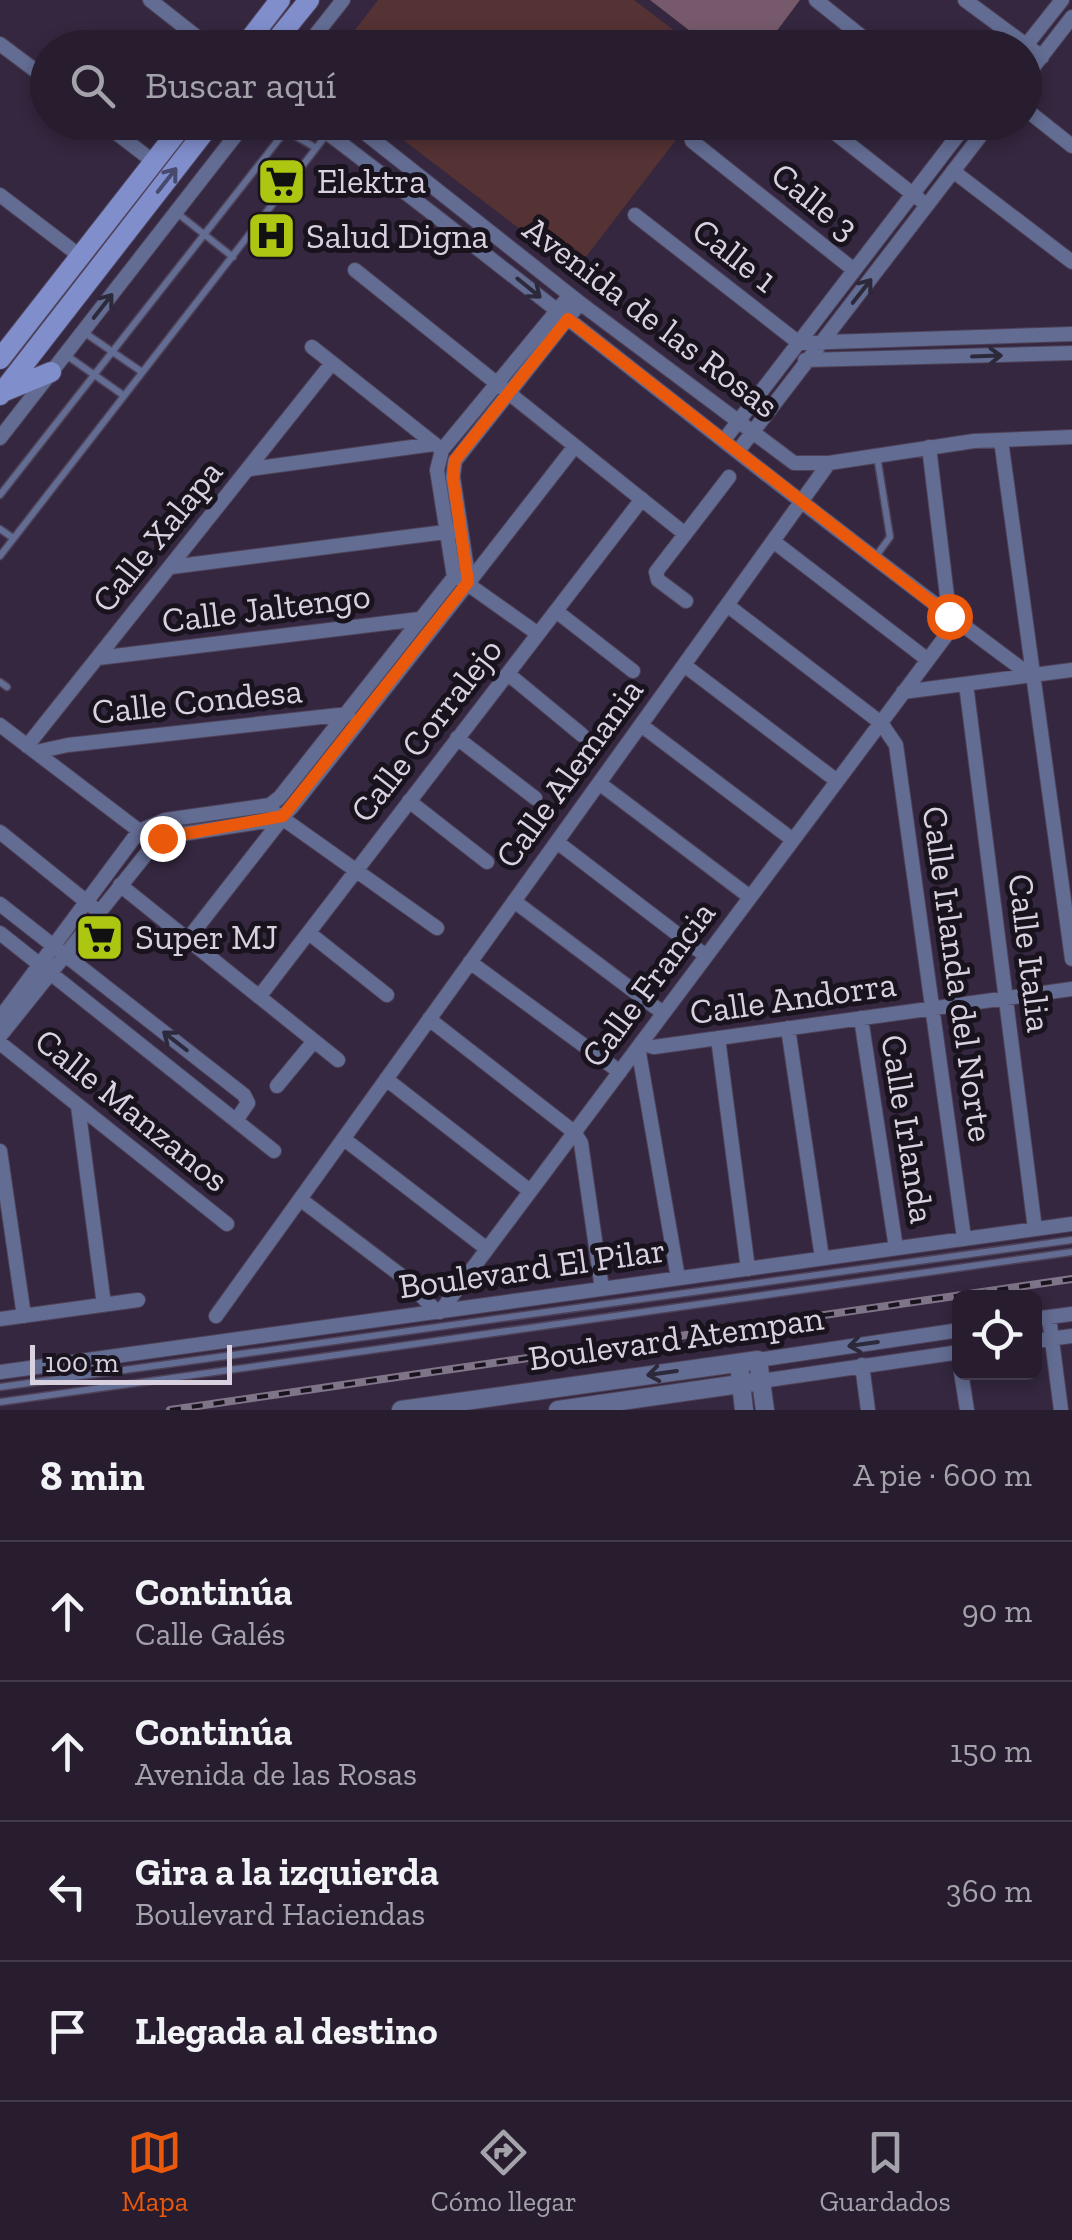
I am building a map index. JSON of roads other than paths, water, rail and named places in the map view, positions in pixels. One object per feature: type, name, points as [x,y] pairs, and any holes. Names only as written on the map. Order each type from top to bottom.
[{"type":"main road","points":[[258,30],[280,0]]},
{"type":"main road","points":[[285,30],[309,0]]},
{"type":"main road","points":[[2,354],[170,140]]},
{"type":"main road","points":[[1,393],[198,140]]},
{"type":"main road","points":[[1,393],[51,372]]},
{"type":"street","points":[[150,0],[188,30]]},
{"type":"street","points":[[318,30],[342,0]]},
{"type":"street","points":[[816,0],[854,30]]},
{"type":"street","points":[[965,0],[1003,30]]},
{"type":"street","points":[[1038,30],[1062,0]]},
{"type":"street","points":[[1042,56],[1070,25]]},
{"type":"street","points":[[0,44],[30,66]]},
{"type":"street","points":[[1042,122],[1072,146]]},
{"type":"street","points":[[125,140],[154,162]]},
{"type":"street","points":[[0,438],[232,140]]},
{"type":"street","name":"Avenida de las Rosas","points":[[337,140],[949,616],[1032,675]]},
{"type":"street","name":"Avenida de las Rosas","points":[[374,140],[575,299],[794,463],[829,463]]},
{"type":"street","points":[[845,140],[927,205]]},
{"type":"street","points":[[724,440],[954,140]]},
{"type":"street","points":[[738,451],[977,140]]},
{"type":"street","name":"Calle 3","points":[[692,141],[854,270]]},
{"type":"street","points":[[953,172],[1072,262]]},
{"type":"street","points":[[0,195],[80,256]]},
{"type":"street","name":"Calle 1","points":[[635,215],[799,342]]},
{"type":"street","points":[[355,270],[685,534]]},
{"type":"street","points":[[453,531],[455,460],[503,388],[575,299]]},
{"type":"street","points":[[799,342],[1072,334]]},
{"type":"street","points":[[881,359],[882,340]]},
{"type":"street","points":[[312,346],[455,460]]},
{"type":"street","points":[[785,361],[1072,353]]},
{"type":"street","name":"Calle Xalapa","points":[[32,749],[98,658],[332,363]]},
{"type":"street","points":[[250,469],[438,447],[503,388]]},
{"type":"street","points":[[829,463],[1001,440],[1072,437]]},
{"type":"street","points":[[1001,440],[1072,960]]},
{"type":"street","points":[[0,1018],[58,950],[86,901],[139,831],[166,820],[270,805],[280,797],[418,620],[461,579],[575,446]]},
{"type":"street","points":[[188,940],[441,617],[461,579],[437,470],[438,447]]},
{"type":"street","points":[[929,448],[949,616]]},
{"type":"street","name":"Calle Alemania","points":[[216,1316],[829,463]]},
{"type":"street","points":[[686,601],[658,580],[656,572],[730,477]]},
{"type":"street","name":"Calle Corralejo","points":[[259,997],[642,500]]},
{"type":"street","points":[[171,567],[453,531]]},
{"type":"street","points":[[773,541],[928,660]]},
{"type":"street","points":[[461,579],[538,634]]},
{"type":"street","points":[[727,605],[881,722]]},
{"type":"street","points":[[556,611],[633,671]]},
{"type":"street","name":"Calle Francia","points":[[438,1312],[951,629],[949,616]]},
{"type":"street","name":"Calle Jaltengo","points":[[98,658],[441,617]]},
{"type":"street","points":[[684,665],[837,781]]},
{"type":"street","points":[[904,692],[1072,670]]},
{"type":"street","points":[[508,674],[582,736]]},
{"type":"street","name":"Calle Italia","points":[[966,684],[1035,1229]]},
{"type":"street","name":"Calle Condesa","points":[[32,749],[366,713]]},
{"type":"street","name":"Calle Irlanda del Norte","points":[[881,722],[896,745],[964,1238]]},
{"type":"street","points":[[641,724],[792,840]]},
{"type":"street","points":[[0,725],[155,843]]},
{"type":"street","points":[[457,738],[535,798]]},
{"type":"street","points":[[599,783],[750,897]]},
{"type":"street","points":[[409,801],[486,862]]},
{"type":"street","points":[[270,805],[280,819],[437,928]]},
{"type":"street","points":[[58,950],[99,911],[155,843],[169,836],[280,819]]},
{"type":"street","points":[[0,832],[99,911]]},
{"type":"street","points":[[557,842],[706,956]]},
{"type":"street","points":[[120,885],[338,1060]]},
{"type":"street","points":[[514,901],[664,1013]]},
{"type":"street","points":[[0,904],[244,1095],[248,1103],[236,1119]]},
{"type":"street","points":[[309,932],[387,995]]},
{"type":"street","points":[[0,933],[274,1151]]},
{"type":"street","points":[[470,962],[620,1072]]},
{"type":"street","points":[[0,1040],[44,968]]},
{"type":"street","name":"Calle Andorra","points":[[639,1045],[654,1047],[1072,989]]},
{"type":"street","name":"Calle Irlanda","points":[[861,1018],[896,1248]]},
{"type":"street","points":[[430,1019],[574,1132],[580,1143],[602,1289]]},
{"type":"street","points":[[788,1028],[822,1258]]},
{"type":"street","points":[[718,1038],[748,1269]]},
{"type":"street","name":"Calle Manzanos","points":[[0,1040],[227,1224]]},
{"type":"street","points":[[277,1086],[314,1041]]},
{"type":"street","points":[[639,1045],[678,1278]]},
{"type":"street","points":[[386,1079],[530,1191]]},
{"type":"street","points":[[78,1106],[104,1304]]},
{"type":"street","points":[[344,1139],[487,1248]]},
{"type":"street","points":[[0,1151],[24,1316]]},
{"type":"street","points":[[300,1199],[403,1277],[438,1312]]},
{"type":"street","name":"Boulevard El Pilar","points":[[0,1372],[1072,1224]]},
{"type":"street","points":[[0,1319],[138,1300]]},
{"type":"street","points":[[1061,1410],[1052,1338],[1042,1318],[1072,1314]]},
{"type":"street","name":"Boulevard Atempan","points":[[401,1410],[952,1331]]},
{"type":"street","points":[[1042,1340],[1072,1336]]},
{"type":"street","name":"Boulevard Atempan","points":[[558,1410],[862,1365],[952,1357]]},
{"type":"street","points":[[758,1360],[765,1410]]},
{"type":"street","points":[[739,1362],[744,1410]]},
{"type":"street","points":[[862,1365],[868,1410]]},
{"type":"street","points":[[962,1380],[967,1410]]},
{"type":"lane","points":[[0,495],[278,140]]},
{"type":"lane","points":[[302,140],[316,148]]},
{"type":"lane","points":[[0,556],[322,140]]},
{"type":"lane","points":[[176,212],[234,257]]},
{"type":"lane","points":[[83,332],[142,372]]},
{"type":"lane","points":[[65,354],[123,395]]},
{"type":"lane","points":[[875,558],[890,538],[877,456]]},
{"type":"lane","points":[[0,529],[14,538]]},
{"type":"lane","points":[[0,1387],[1072,1240]]},
{"type":"lane","points":[[0,1402],[1072,1252]]},
{"type":"railway","points":[[170,1410],[1072,1279]]},
{"type":"place","name":"Elektra","points":[[282,181]]},
{"type":"place","name":"Salud Digna","points":[[271,236]]},
{"type":"place","name":"Super MJ","points":[[100,937]]}]
